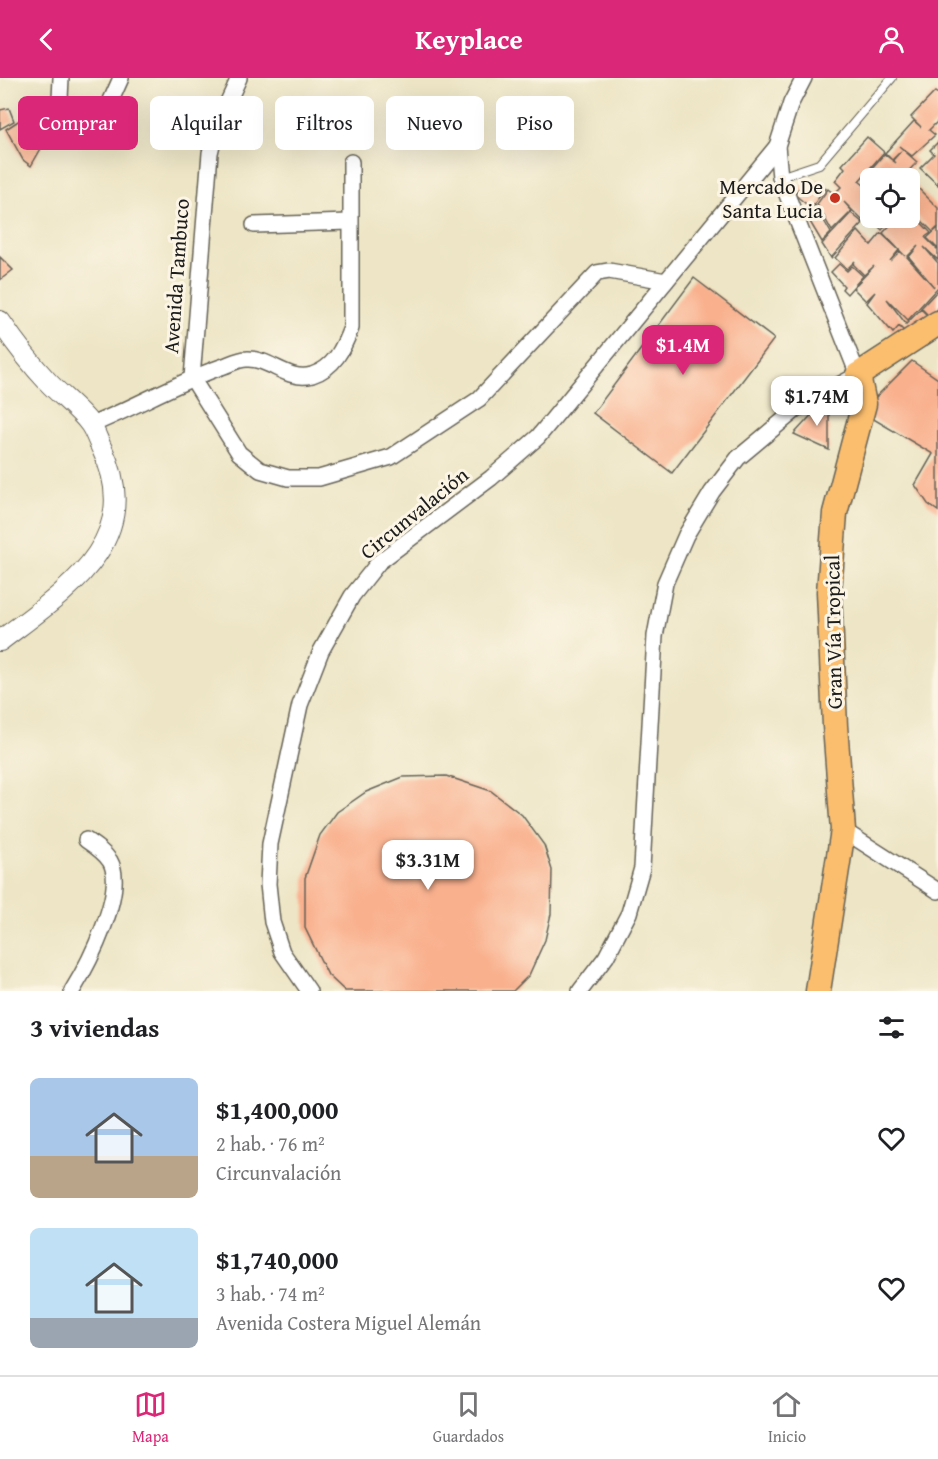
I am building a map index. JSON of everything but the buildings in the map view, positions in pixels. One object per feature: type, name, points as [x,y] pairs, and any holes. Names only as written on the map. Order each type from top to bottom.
[{"type":"main road","points":[[858,375],[938,323]]},
{"type":"main road","points":[[858,375],[938,341]]},
{"type":"main road","name":"Gran Vía Tropical","points":[[818,991],[843,830],[835,726],[829,592],[835,513],[864,404],[858,375]]},
{"type":"street","points":[[60,96],[61,78]]},
{"type":"street","points":[[113,96],[121,78]]},
{"type":"street","name":"Avenida Tambuco","points":[[91,425],[192,378],[210,153],[216,128],[239,78]]},
{"type":"street","name":"Gran Vía Tropical","points":[[804,78],[791,103],[777,146],[780,177],[858,375]]},
{"type":"street","name":"Circunvalación","points":[[309,991],[282,952],[272,922],[268,884],[270,844],[300,705],[321,651],[352,596],[379,562],[491,478],[538,437],[777,146]]},
{"type":"street","points":[[351,162],[351,328],[342,353],[326,369],[310,376],[292,375],[263,361],[245,359],[192,378],[239,453],[261,470],[288,478],[319,478],[391,457],[479,399],[597,273],[609,271],[666,281]]},
{"type":"street","points":[[254,225],[350,222]]},
{"type":"street","points":[[0,321],[40,374],[91,425],[109,464],[116,491],[109,537],[71,585],[0,641]]},
{"type":"street","points":[[580,991],[606,957],[629,913],[642,868],[654,636],[665,583],[686,535],[712,492],[738,458],[804,403],[858,375]]},
{"type":"street","points":[[843,830],[938,891]]},
{"type":"street","points":[[72,991],[89,963],[104,926],[113,886],[114,872],[110,862],[102,852],[86,840]]},
{"type":"lane","points":[[780,177],[819,164],[892,78]]},
{"type":"place","name":"Mercado De Santa Lucia","points":[[835,198]]}]
